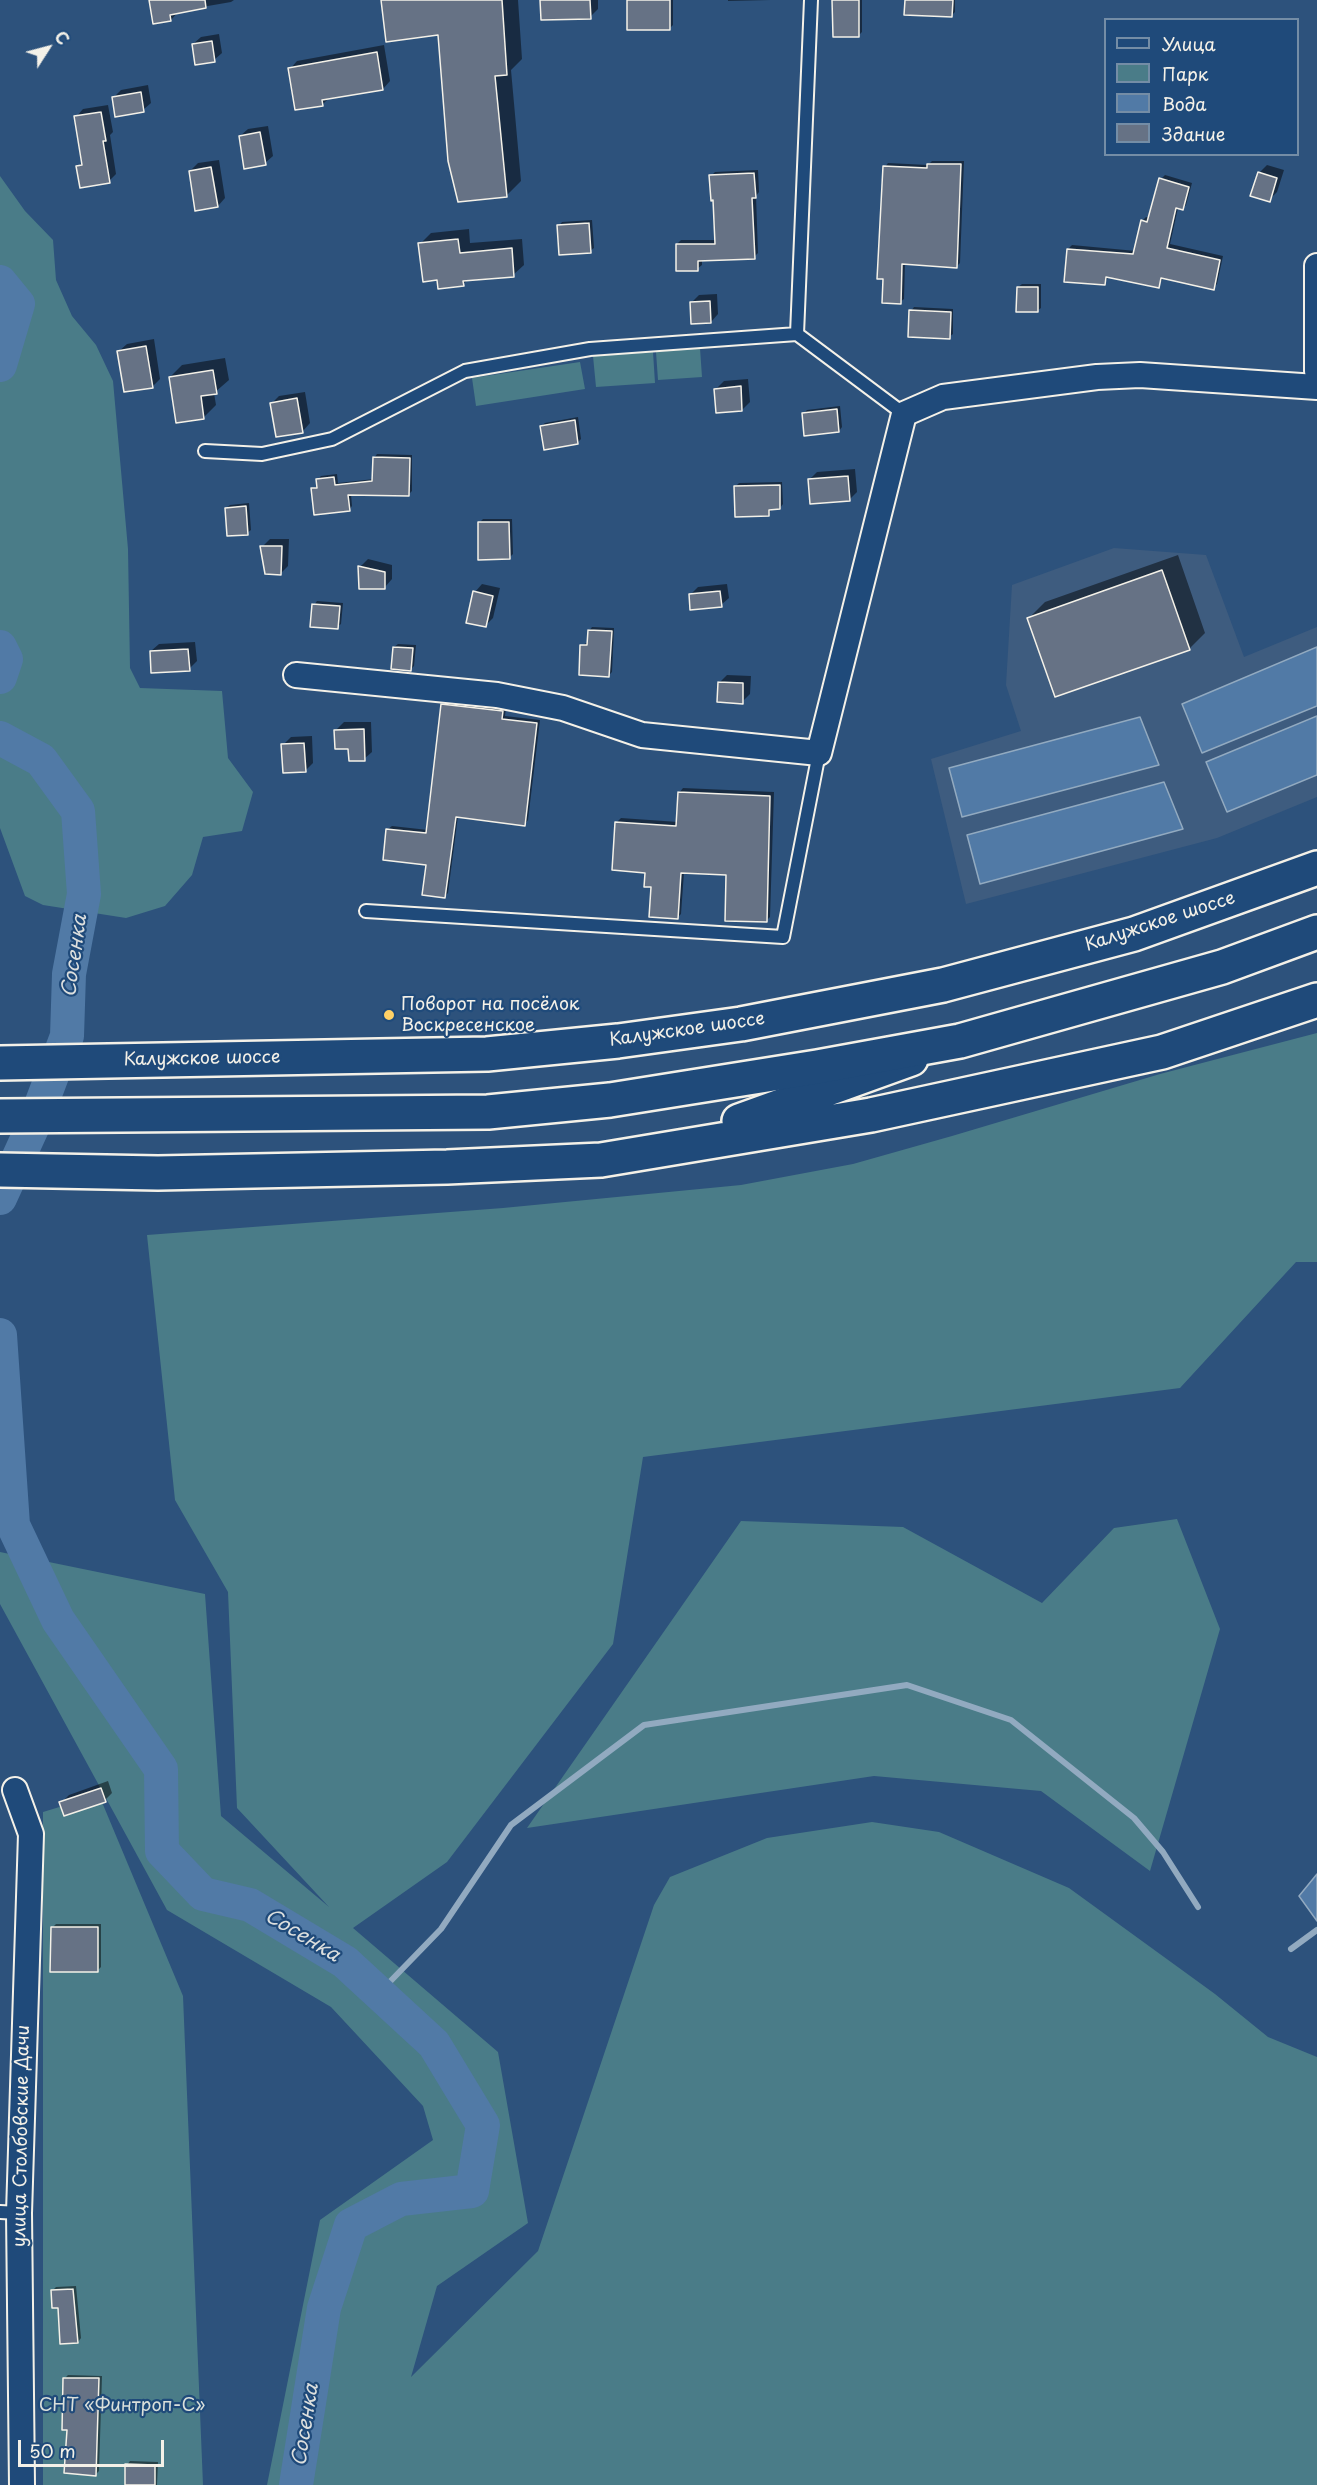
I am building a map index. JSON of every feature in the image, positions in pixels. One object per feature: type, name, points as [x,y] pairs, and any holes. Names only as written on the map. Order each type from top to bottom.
[{"type":"main road","name":"Калужское шоссе","points":[[4,1063],[487,1054],[618,1041],[741,1024],[943,986],[1134,934],[1317,868]]},
{"type":"main road","points":[[652,1150],[768,1111],[960,1041],[1222,967],[1317,932]]},
{"type":"main road","points":[[0,1170],[158,1173],[447,1167],[601,1160],[871,1116],[1162,1052],[1317,1000]]},
{"type":"main road","points":[[0,1116],[488,1112],[610,1100],[805,1069],[960,1041]]},
{"type":"street","points":[[1317,266],[1317,371]]},
{"type":"street","points":[[296,675],[497,695],[563,708],[642,735],[819,753],[904,414],[943,397],[1097,377],[1140,375],[1317,387]]},
{"type":"street","name":"улица Столбовские Дачи","points":[[15,1790],[31,1834],[9,2213],[21,2485]]},
{"type":"lane","points":[[797,334],[811,0]]},
{"type":"lane","points":[[205,451],[262,454],[332,439],[465,370],[590,349],[797,334],[904,414]]},
{"type":"lane","points":[[366,911],[783,937],[819,753]]},
{"type":"shaded area","points":[[1114,548],[1206,555],[1244,657],[1317,627],[1317,797],[1217,838],[966,904],[931,759],[1021,731],[1006,685],[1012,585]]},
{"type":"green space","points":[[0,176],[25,211],[53,240],[56,280],[72,316],[96,345],[113,381],[128,549],[130,668],[140,688],[222,691],[228,758],[253,792],[242,831],[203,837],[192,875],[165,906],[126,918],[43,905],[25,896],[0,828]]},
{"type":"green space","points":[[700,348],[702,377],[658,380],[656,352]]},
{"type":"green space","points":[[653,352],[655,383],[596,387],[593,356]]},
{"type":"green space","points":[[580,362],[585,389],[476,406],[472,378]]},
{"type":"green space","points":[[1317,1033],[1317,1262],[1296,1262],[1180,1388],[643,1457],[613,1644],[447,1862],[353,1928],[498,2052],[528,2223],[437,2286],[411,2377],[538,2251],[654,1905],[670,1877],[767,1838],[872,1822],[939,1832],[1069,1888],[1215,1994],[1268,2037],[1317,2057],[1317,2485],[267,2485],[320,2220],[433,2140],[423,2106],[331,2007],[167,1910],[0,1604],[0,1552],[205,1594],[221,1816],[329,1907],[237,1808],[228,1592],[175,1500],[147,1235],[503,1208],[741,1185],[853,1164],[1160,1074]]},
{"type":"green space","points":[[1177,1519],[1220,1629],[1150,1871],[1041,1791],[874,1776],[527,1828],[741,1521],[903,1527],[1042,1603],[1114,1528]]},
{"type":"green space","name":"СНТ «Финтроп-С»","points":[[99,1795],[183,1996],[203,2485],[43,2485],[43,1812]]},
{"type":"water","points":[[1317,647],[1317,706],[1202,753],[1182,704]]},
{"type":"water","points":[[1317,716],[1317,775],[1227,812],[1206,762]]},
{"type":"water","points":[[1140,717],[1159,765],[962,817],[949,768]]},
{"type":"water","points":[[1164,782],[1183,829],[980,884],[967,835]]},
{"type":"water","points":[[1317,1874],[1317,1921],[1299,1896]]},
{"type":"building","points":[[149,0],[205,0],[206,8],[170,15],[171,21],[153,24]]},
{"type":"building","points":[[381,0],[502,0],[507,75],[495,76],[507,197],[458,202],[448,161],[438,35],[386,42]]},
{"type":"building","points":[[540,0],[590,0],[591,19],[541,20]]},
{"type":"building","points":[[627,0],[670,0],[670,30],[627,30]]},
{"type":"building","points":[[832,0],[859,0],[859,37],[833,37]]},
{"type":"building","points":[[905,0],[953,0],[952,17],[904,15]]},
{"type":"building","points":[[212,41],[215,62],[195,65],[192,44]]},
{"type":"building","points":[[377,52],[383,90],[322,100],[323,106],[295,110],[288,68]]},
{"type":"building","points":[[141,92],[144,112],[115,117],[112,97]]},
{"type":"building","points":[[101,112],[110,183],[80,188],[76,166],[82,165],[74,116]]},
{"type":"building","points":[[260,132],[266,165],[244,169],[239,136]]},
{"type":"building","points":[[927,164],[961,164],[957,268],[902,264],[901,304],[882,303],[883,279],[877,279],[883,166],[927,168]]},
{"type":"building","points":[[211,167],[218,207],[195,211],[189,171]]},
{"type":"building","points":[[1258,172],[1277,178],[1270,202],[1250,196]]},
{"type":"building","points":[[754,173],[756,198],[752,198],[755,259],[698,261],[698,271],[676,271],[676,244],[715,244],[713,200],[711,201],[709,175]]},
{"type":"building","points":[[1159,178],[1189,187],[1183,210],[1176,208],[1167,248],[1220,260],[1214,290],[1161,278],[1159,288],[1106,277],[1105,285],[1064,282],[1067,249],[1133,254],[1141,220],[1147,222]]},
{"type":"building","points":[[589,223],[591,253],[559,255],[557,225]]},
{"type":"building","points":[[458,239],[460,253],[512,248],[514,277],[463,281],[464,286],[438,289],[437,280],[423,282],[418,243]]},
{"type":"building","points":[[1017,287],[1038,287],[1038,312],[1016,312]]},
{"type":"building","points":[[710,301],[711,323],[691,324],[690,302]]},
{"type":"building","points":[[909,310],[951,312],[950,339],[908,337]]},
{"type":"building","points":[[146,346],[153,388],[124,392],[117,351]]},
{"type":"building","points":[[213,370],[217,394],[201,396],[204,419],[176,423],[169,377]]},
{"type":"building","points":[[741,386],[742,411],[716,413],[714,389]]},
{"type":"building","points":[[297,398],[303,433],[276,437],[270,403]]},
{"type":"building","points":[[837,409],[839,432],[804,436],[802,413]]},
{"type":"building","points":[[575,420],[578,444],[544,450],[540,426]]},
{"type":"building","points":[[373,457],[410,458],[409,496],[348,495],[350,511],[314,515],[311,488],[317,488],[316,479],[334,477],[335,485],[372,481]]},
{"type":"building","points":[[848,476],[850,501],[810,504],[808,479]]},
{"type":"building","points":[[780,485],[780,509],[769,510],[769,516],[735,517],[734,486]]},
{"type":"building","points":[[246,506],[248,535],[227,536],[225,508]]},
{"type":"building","points":[[478,522],[509,522],[510,559],[478,560]]},
{"type":"building","points":[[260,546],[282,546],[281,575],[265,574]]},
{"type":"building","points":[[358,566],[385,572],[385,589],[359,589]]},
{"type":"building","points":[[1162,570],[1190,650],[1055,697],[1027,618]]},
{"type":"building","points":[[473,591],[493,596],[486,627],[466,623]]},
{"type":"building","points":[[720,591],[722,607],[690,610],[689,594]]},
{"type":"building","points":[[312,604],[340,606],[338,629],[310,627]]},
{"type":"building","points":[[588,630],[612,631],[609,677],[579,675],[580,645],[587,645]]},
{"type":"building","points":[[393,647],[413,648],[411,671],[391,669]]},
{"type":"building","points":[[188,649],[190,671],[151,673],[150,651]]},
{"type":"building","points":[[718,682],[743,683],[743,704],[717,702]]},
{"type":"building","points":[[441,704],[503,711],[502,719],[537,723],[525,826],[456,817],[445,898],[422,895],[426,865],[383,860],[386,829],[426,833]]},
{"type":"building","points":[[364,729],[365,761],[349,761],[348,749],[335,749],[334,730]]},
{"type":"building","points":[[304,743],[306,772],[283,773],[281,744]]},
{"type":"building","points":[[678,792],[770,796],[767,922],[725,921],[726,875],[681,873],[678,919],[649,917],[651,887],[644,887],[645,873],[612,870],[615,822],[676,826]]},
{"type":"building","points":[[101,1788],[106,1802],[64,1816],[59,1802]]},
{"type":"building","points":[[51,1927],[98,1927],[98,1972],[50,1972]]},
{"type":"building","points":[[73,2289],[78,2343],[60,2344],[58,2308],[52,2308],[51,2290]]},
{"type":"building","points":[[63,2378],[99,2378],[96,2476],[64,2473],[67,2430],[62,2430]]},
{"type":"building","points":[[125,2464],[155,2465],[155,2485],[125,2485]]},
{"type":"waterway","name":"Сосенка","points":[[0,282],[18,304],[0,365]]},
{"type":"waterway","name":"Сосенка","points":[[0,647],[6,659],[0,677]]},
{"type":"waterway","name":"Сосенка","points":[[0,738],[41,760],[78,811],[84,894],[69,974],[67,1036],[33,1126],[0,1198]]},
{"type":"waterway","name":"Сосенка","points":[[0,1335],[13,1525],[58,1620],[161,1769],[162,1851],[203,1894],[250,1905],[345,1962],[434,2044],[483,2125],[472,2191],[401,2199],[351,2225],[324,2308],[296,2485]]},
{"type":"waterway","points":[[379,1993],[441,1929],[511,1825],[644,1725],[907,1685],[1011,1720],[1134,1818],[1163,1852],[1198,1907]]},
{"type":"waterway","points":[[1291,1949],[1317,1930]]},
{"type":"place","name":"Поворот на посёлок Воскресенское","points":[[389,1015]]}]
